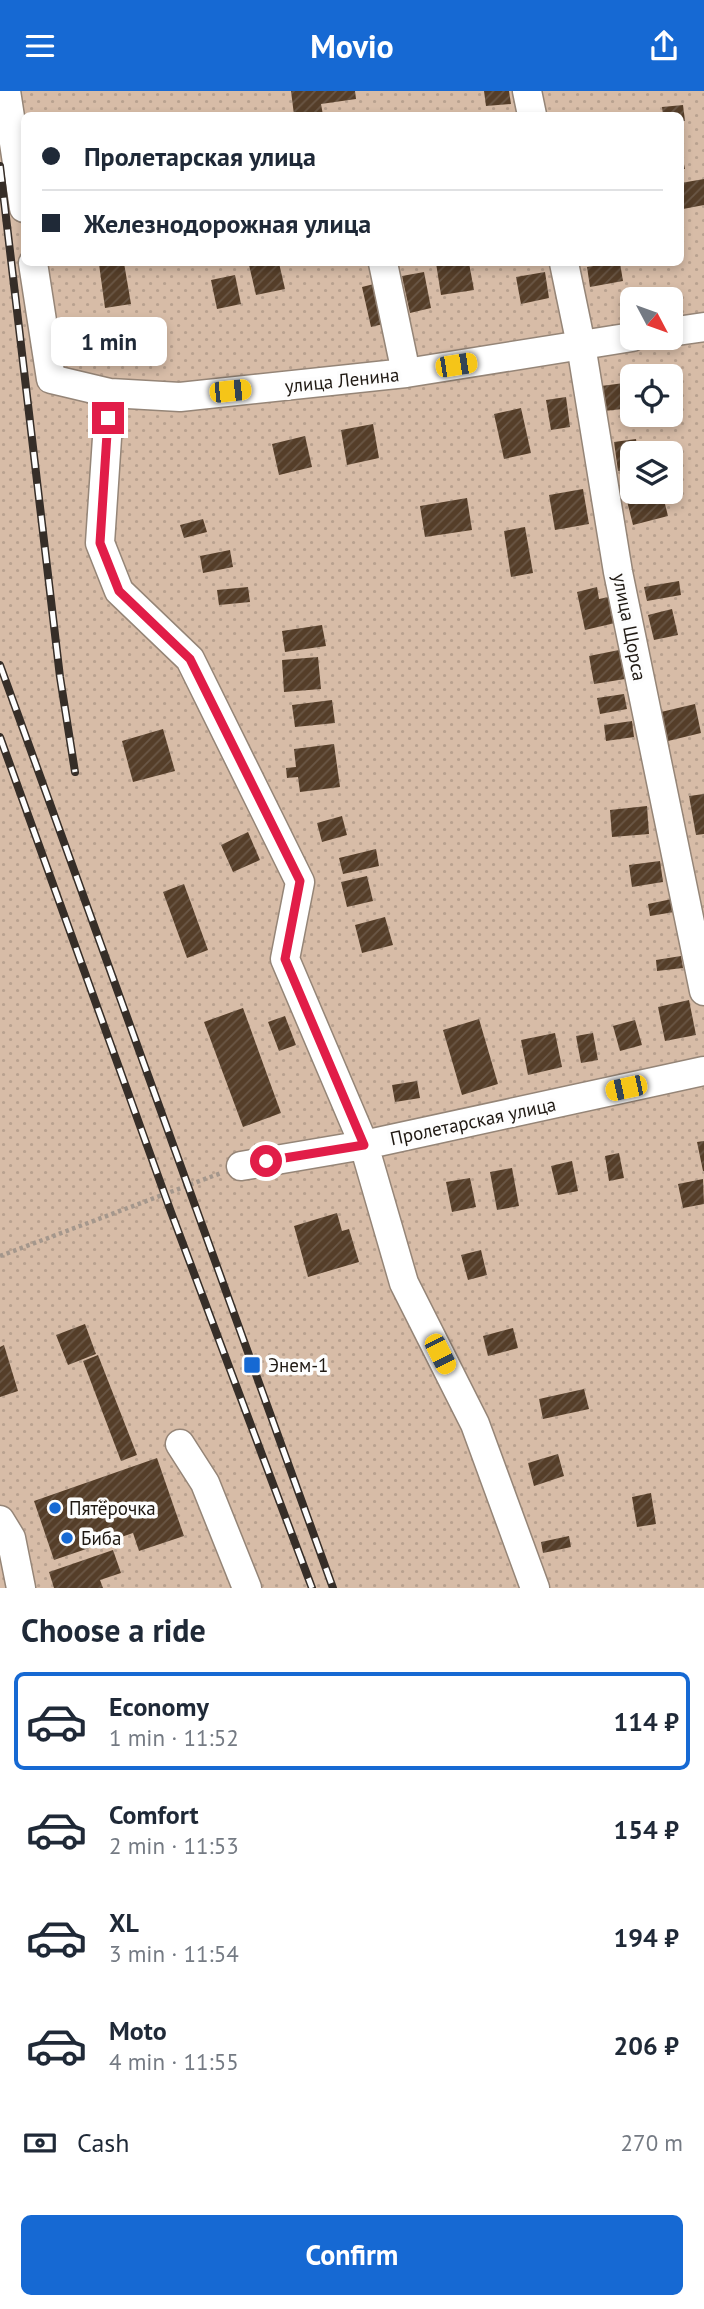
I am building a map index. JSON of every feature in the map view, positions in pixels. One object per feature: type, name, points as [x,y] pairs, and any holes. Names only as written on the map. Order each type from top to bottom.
[{"type":"street","points":[[6,91],[21,188]]},
{"type":"street","points":[[527,91],[531,112]]},
{"type":"street","name":"улица Ленина","points":[[33,266],[51,379],[110,393],[180,397],[406,373],[620,339]]},
{"type":"street","points":[[384,266],[406,373]]},
{"type":"street","name":"улица Щорса","points":[[565,266],[581,345],[618,572],[704,991]]},
{"type":"street","points":[[683,330],[704,327]]},
{"type":"street","points":[[110,393],[100,543],[119,591],[190,659],[300,881],[285,959],[364,1145],[404,1283],[475,1424],[535,1588]]},
{"type":"street","name":"Пролетарская улица","points":[[242,1165],[364,1145],[704,1071]]},
{"type":"street","points":[[180,1444],[205,1483],[247,1588]]},
{"type":"street","points":[[0,1520],[11,1538],[21,1588]]},
{"type":"path","points":[[0,1256],[242,1165]]},
{"type":"shaded area","points":[[0,91],[704,91],[704,1588],[0,1588]]},
{"type":"building","points":[[291,91],[355,91],[356,99],[321,104],[322,112],[294,112]]},
{"type":"building","points":[[484,91],[509,91],[511,104],[486,106]]},
{"type":"building","points":[[683,105],[684,112],[663,112],[662,107]]},
{"type":"building","points":[[704,179],[704,205],[684,209],[684,182]]},
{"type":"building","points":[[99,266],[125,266],[131,304],[105,308]]},
{"type":"building","points":[[249,266],[280,266],[285,289],[256,295]]},
{"type":"building","points":[[436,266],[470,266],[474,290],[441,295]]},
{"type":"building","points":[[620,266],[623,281],[590,287],[587,267]]},
{"type":"building","points":[[424,272],[431,308],[410,313],[402,276]]},
{"type":"building","points":[[545,272],[549,298],[521,304],[516,277]]},
{"type":"building","points":[[235,275],[241,304],[217,309],[211,280]]},
{"type":"building","points":[[382,282],[391,322],[371,327],[362,287]]},
{"type":"building","points":[[620,384],[620,409],[604,411],[601,386]]},
{"type":"building","points":[[566,397],[570,427],[551,430],[546,400]]},
{"type":"building","points":[[521,408],[531,453],[504,459],[494,414]]},
{"type":"building","points":[[373,424],[379,458],[347,465],[341,430]]},
{"type":"building","points":[[305,436],[312,467],[279,475],[272,444]]},
{"type":"building","points":[[620,441],[620,471],[618,471],[614,442]]},
{"type":"building","points":[[583,489],[589,524],[555,530],[549,495]]},
{"type":"building","points":[[467,498],[472,530],[425,537],[420,506]]},
{"type":"building","points":[[628,504],[665,504],[668,516],[633,525]]},
{"type":"building","points":[[203,519],[207,532],[184,538],[180,525]]},
{"type":"building","points":[[525,527],[533,573],[511,577],[504,531]]},
{"type":"building","points":[[230,550],[233,567],[203,573],[200,556]]},
{"type":"building","points":[[679,581],[681,595],[647,601],[644,587]]},
{"type":"building","points":[[248,587],[250,602],[219,605],[217,590]]},
{"type":"building","points":[[597,587],[599,599],[609,597],[615,623],[585,630],[577,592]]},
{"type":"building","points":[[672,609],[678,635],[654,640],[648,615]]},
{"type":"building","points":[[322,625],[326,646],[285,652],[282,631]]},
{"type":"building","points":[[619,650],[625,679],[594,684],[589,656]]},
{"type":"building","points":[[318,657],[321,689],[284,692],[282,660]]},
{"type":"building","points":[[624,694],[627,709],[600,714],[597,698]]},
{"type":"building","points":[[332,700],[335,723],[295,727],[292,705]]},
{"type":"building","points":[[695,704],[701,733],[668,741],[661,712]]},
{"type":"building","points":[[632,721],[634,737],[606,741],[604,725]]},
{"type":"building","points":[[163,729],[175,771],[133,782],[122,741]]},
{"type":"building","points":[[334,744],[340,787],[300,792],[298,777],[287,778],[286,768],[296,767],[294,749]]},
{"type":"building","points":[[704,794],[704,834],[696,835],[689,796]]},
{"type":"building","points":[[647,806],[649,834],[612,837],[610,810]]},
{"type":"building","points":[[342,816],[347,835],[322,842],[317,823]]},
{"type":"building","points":[[248,832],[260,860],[233,872],[221,845]]},
{"type":"building","points":[[376,849],[379,866],[343,874],[339,858]]},
{"type":"building","points":[[660,861],[663,882],[632,887],[629,865]]},
{"type":"building","points":[[367,876],[373,901],[347,907],[341,882]]},
{"type":"building","points":[[184,884],[208,950],[187,958],[163,892]]},
{"type":"building","points":[[672,899],[674,912],[650,916],[648,904]]},
{"type":"building","points":[[385,917],[393,945],[362,953],[355,925]]},
{"type":"building","points":[[681,956],[683,968],[657,971],[656,960]]},
{"type":"building","points":[[689,1000],[696,1035],[665,1041],[658,1007]]},
{"type":"building","points":[[243,1008],[281,1113],[243,1127],[204,1022]]},
{"type":"building","points":[[285,1016],[296,1045],[279,1051],[268,1022]]},
{"type":"building","points":[[479,1019],[498,1084],[462,1095],[443,1030]]},
{"type":"building","points":[[635,1020],[642,1045],[620,1051],[613,1026]]},
{"type":"building","points":[[555,1033],[562,1067],[528,1075],[521,1040]]},
{"type":"building","points":[[593,1033],[598,1060],[581,1063],[576,1036]]},
{"type":"building","points":[[417,1081],[420,1098],[395,1102],[392,1085]]},
{"type":"building","points":[[704,1141],[704,1171],[703,1171],[697,1142]]},
{"type":"building","points":[[619,1153],[624,1178],[609,1181],[605,1156]]},
{"type":"building","points":[[572,1161],[578,1191],[558,1195],[551,1166]]},
{"type":"building","points":[[512,1168],[519,1206],[497,1210],[490,1172]]},
{"type":"building","points":[[470,1178],[476,1207],[452,1212],[446,1182]]},
{"type":"building","points":[[703,1179],[704,1204],[683,1208],[678,1184]]},
{"type":"building","points":[[337,1213],[342,1231],[349,1229],[359,1262],[308,1277],[294,1226]]},
{"type":"building","points":[[481,1250],[487,1275],[468,1280],[461,1255]]},
{"type":"building","points":[[85,1324],[96,1354],[68,1365],[56,1335]]},
{"type":"building","points":[[513,1328],[518,1348],[488,1356],[483,1336]]},
{"type":"building","points":[[4,1345],[18,1391],[0,1397],[0,1347]]},
{"type":"building","points":[[98,1355],[137,1455],[121,1461],[83,1361]]},
{"type":"building","points":[[584,1389],[589,1409],[543,1419],[539,1399]]},
{"type":"building","points":[[558,1454],[564,1476],[534,1486],[528,1463]]},
{"type":"building","points":[[157,1458],[184,1536],[139,1551],[133,1533],[54,1560],[34,1501]]},
{"type":"building","points":[[651,1493],[656,1524],[637,1527],[632,1497]]},
{"type":"building","points":[[569,1536],[571,1547],[543,1553],[541,1542]]},
{"type":"building","points":[[113,1550],[121,1573],[100,1580],[103,1588],[54,1588],[49,1572]]},
{"type":"railway","points":[[0,166],[60,677],[75,772]]},
{"type":"railway","points":[[0,665],[333,1588]]},
{"type":"railway","points":[[0,737],[171,1212],[312,1588]]},
{"type":"place","name":"Энем-1","points":[[252,1365]]},
{"type":"place","name":"Пятёрочка","points":[[55,1508]]},
{"type":"place","name":"Биба","points":[[67,1538]]},
{"type":"route","points":[[108,418],[100,543],[119,591],[190,659],[300,881],[285,959],[364,1145],[266,1161]]}]
